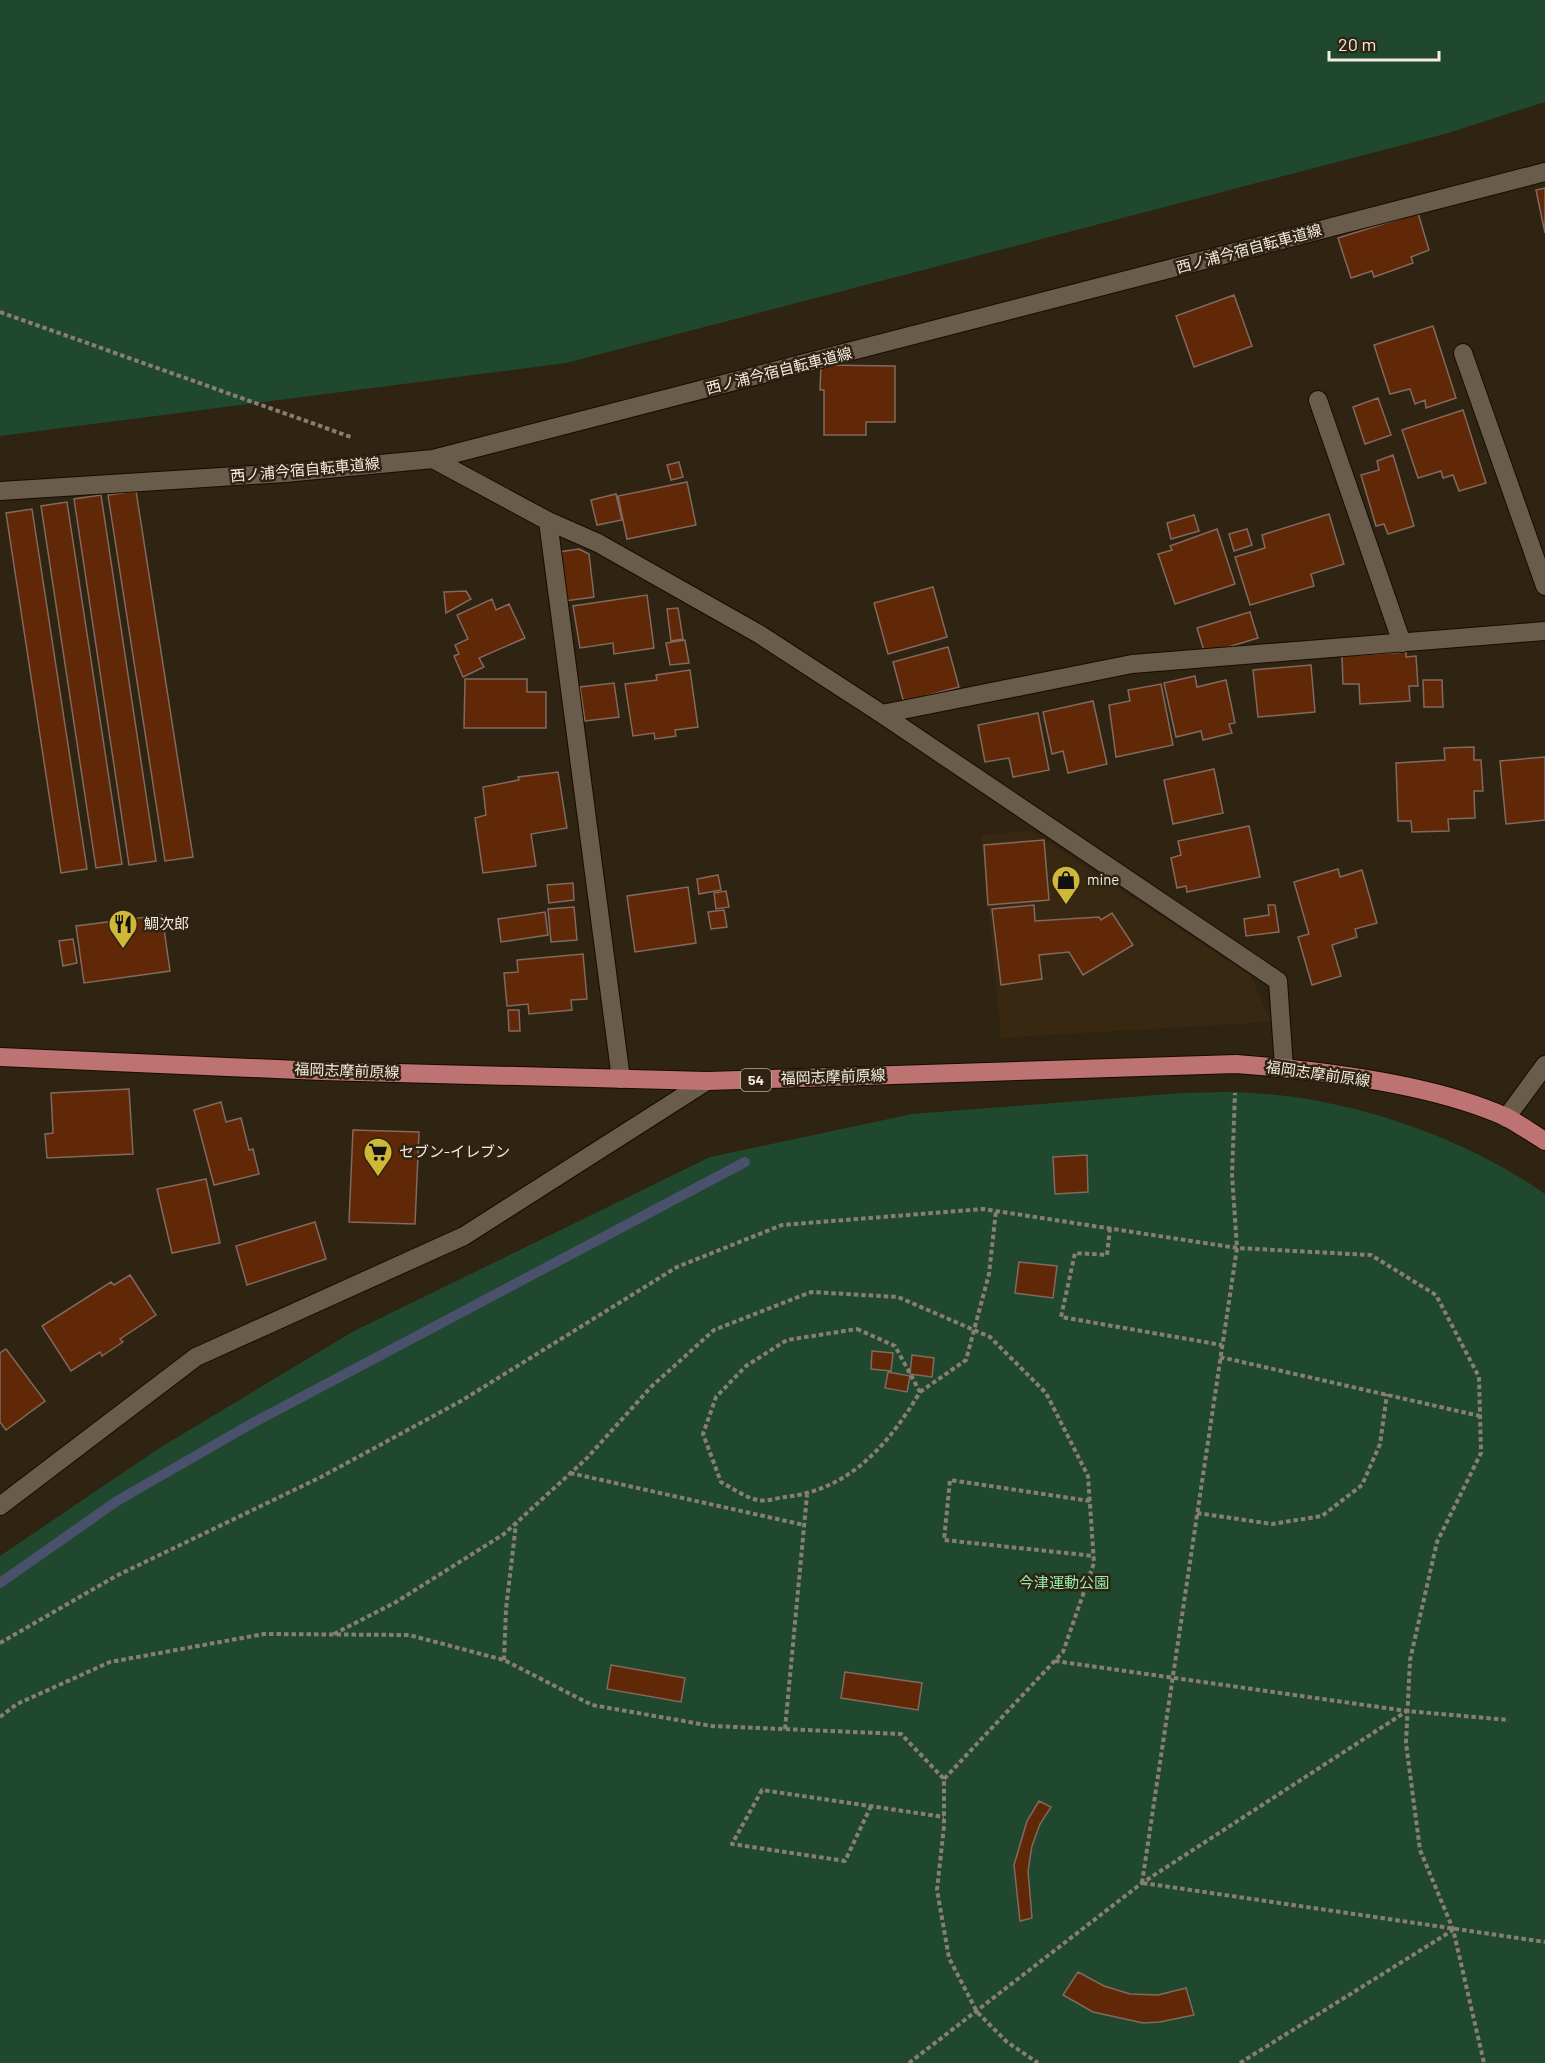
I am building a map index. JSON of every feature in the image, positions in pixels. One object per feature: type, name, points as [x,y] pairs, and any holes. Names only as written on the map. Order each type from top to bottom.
[{"type":"main road","name":"福岡志摩前原線","points":[[0,1057],[321,1071],[707,1082],[1236,1064],[1284,1067],[1447,1097],[1506,1118],[1545,1141]]},
{"type":"street","name":"西ノ浦今宿自転車道線","points":[[0,491],[285,473],[433,459],[1545,172]]},
{"type":"street","points":[[1463,353],[1545,586]]},
{"type":"street","points":[[1318,400],[1402,643]]},
{"type":"street","points":[[433,459],[548,521],[598,543],[759,634],[882,714],[1278,981],[1284,1067]]},
{"type":"street","points":[[548,521],[621,1079]]},
{"type":"street","points":[[882,714],[1132,664],[1545,631]]},
{"type":"street","points":[[1506,1118],[1545,1065]]},
{"type":"street","points":[[0,1506],[196,1357],[464,1236],[707,1082]]},
{"type":"path","points":[[0,312],[361,441]]},
{"type":"path","points":[[1142,1883],[1237,1248],[1232,1175],[1236,1064]]},
{"type":"path","points":[[0,1643],[116,1576],[321,1477],[461,1401],[677,1267],[782,1225],[983,1209],[1237,1248],[1371,1255],[1436,1294],[1479,1377],[1481,1453],[1437,1542],[1410,1659],[1406,1743],[1420,1850],[1453,1929],[1484,2063]]},
{"type":"path","points":[[920,1392],[895,1346],[857,1329],[787,1340],[746,1366],[716,1397],[703,1434],[721,1482],[759,1500],[807,1495],[844,1477],[879,1451],[899,1427],[920,1392],[966,1360],[989,1274],[996,1211]]},
{"type":"path","points":[[1110,1228],[1107,1255],[1075,1253],[1061,1317],[1222,1345]]},
{"type":"path","points":[[332,1635],[396,1602],[504,1534],[570,1473],[651,1387],[714,1330],[811,1292],[898,1297],[990,1337],[1046,1393],[1089,1476],[1094,1563],[1063,1652],[944,1779],[944,1817],[937,1890],[949,1958],[976,2012],[1007,2042],[1038,2063]]},
{"type":"path","points":[[1220,1357],[1480,1416]]},
{"type":"path","points":[[1197,1513],[1272,1524],[1322,1516],[1362,1485],[1380,1444],[1387,1394]]},
{"type":"path","points":[[570,1473],[804,1525]]},
{"type":"path","points":[[1090,1501],[950,1480],[944,1540],[1094,1556]]},
{"type":"path","points":[[785,1729],[807,1495]]},
{"type":"path","points":[[504,1660],[507,1598],[516,1524]]},
{"type":"path","points":[[0,1717],[17,1704],[110,1662],[264,1634],[409,1635],[504,1660],[591,1705],[712,1726],[901,1734],[944,1779]]},
{"type":"path","points":[[1054,1660],[1407,1711],[1509,1720]]},
{"type":"path","points":[[909,2063],[1142,1883],[1407,1711]]},
{"type":"path","points":[[871,1806],[845,1861],[732,1844],[762,1790],[871,1806],[944,1817]]},
{"type":"path","points":[[1142,1883],[1545,1942]]},
{"type":"path","points":[[1240,2063],[1453,1929]]},
{"type":"shaded area","name":"mine","points":[[1031,831],[1251,976],[1271,1022],[1001,1038],[981,835]]},
{"type":"green space","points":[[0,0],[1545,0],[1545,102],[1445,134],[566,363],[0,436]]},
{"type":"green space","name":"今津運動公園","points":[[1242,1092],[1289,1096],[1366,1112],[1442,1138],[1479,1155],[1545,1194],[1545,2063],[0,2063],[0,1556],[161,1447],[354,1331],[710,1157],[912,1114],[1182,1093]]},
{"type":"building","points":[[1545,188],[1545,233],[1536,190]]},
{"type":"building","points":[[1418,213],[1429,250],[1411,257],[1413,263],[1374,277],[1372,271],[1351,278],[1338,238]]},
{"type":"building","points":[[1234,295],[1252,346],[1194,367],[1176,316]]},
{"type":"building","points":[[1433,326],[1456,398],[1426,408],[1425,400],[1415,404],[1410,389],[1390,394],[1374,345]]},
{"type":"building","points":[[821,365],[895,366],[895,422],[866,422],[866,435],[824,435],[824,390],[820,390]]},
{"type":"building","points":[[1378,398],[1391,435],[1365,444],[1353,407]]},
{"type":"building","points":[[1463,410],[1486,483],[1459,491],[1453,475],[1443,478],[1441,471],[1418,478],[1402,430]]},
{"type":"building","points":[[1393,455],[1414,526],[1388,534],[1384,524],[1376,526],[1361,475],[1379,470],[1377,461]]},
{"type":"building","points":[[679,462],[683,477],[671,480],[667,465]]},
{"type":"building","points":[[687,482],[696,525],[627,539],[618,496]]},
{"type":"building","points":[[136,491],[193,857],[165,861],[108,495]]},
{"type":"building","points":[[616,494],[622,520],[597,525],[591,500]]},
{"type":"building","points":[[101,495],[156,861],[129,865],[74,499]]},
{"type":"building","points":[[67,502],[122,864],[96,868],[41,506]]},
{"type":"building","points":[[32,509],[87,869],[61,873],[6,513]]},
{"type":"building","points":[[1329,514],[1344,564],[1311,574],[1314,586],[1250,605],[1235,557],[1265,548],[1262,535]]},
{"type":"building","points":[[1194,515],[1199,531],[1171,539],[1167,523]]},
{"type":"building","points":[[1217,529],[1235,584],[1175,604],[1158,554],[1172,550],[1170,546]]},
{"type":"building","points":[[1247,529],[1252,545],[1234,551],[1229,534]]},
{"type":"building","points":[[579,549],[589,554],[594,597],[565,601],[559,552]]},
{"type":"building","points":[[933,587],[947,637],[888,654],[874,603]]},
{"type":"building","points":[[466,591],[471,599],[446,613],[444,592]]},
{"type":"building","points":[[647,595],[654,648],[614,654],[613,643],[580,648],[573,606]]},
{"type":"building","points":[[492,599],[496,610],[509,604],[525,638],[479,658],[484,667],[463,677],[454,656],[459,654],[455,645],[468,639],[457,615]]},
{"type":"building","points":[[678,608],[683,639],[671,641],[667,609]]},
{"type":"building","points":[[1250,612],[1258,638],[1205,654],[1197,628]]},
{"type":"building","points":[[685,640],[689,663],[670,665],[666,643]]},
{"type":"building","points":[[948,647],[959,687],[925,696],[927,701],[905,707],[893,662]]},
{"type":"building","points":[[1406,652],[1406,657],[1416,656],[1418,686],[1409,686],[1410,701],[1360,704],[1359,684],[1343,684],[1342,656]]},
{"type":"building","points":[[1311,665],[1315,712],[1258,717],[1253,670]]},
{"type":"building","points":[[690,670],[698,727],[675,730],[676,736],[655,739],[654,733],[633,736],[625,684],[657,680],[656,675]]},
{"type":"building","points":[[1195,676],[1197,687],[1226,680],[1235,723],[1229,724],[1232,733],[1203,740],[1201,731],[1176,737],[1164,683]]},
{"type":"building","points":[[465,679],[527,679],[527,692],[546,692],[546,728],[464,728]]},
{"type":"building","points":[[1423,680],[1442,680],[1443,707],[1424,707]]},
{"type":"building","points":[[614,683],[619,717],[585,721],[580,687]]},
{"type":"building","points":[[1161,684],[1173,745],[1116,757],[1109,705],[1130,701],[1128,690]]},
{"type":"building","points":[[1093,701],[1107,764],[1068,773],[1063,751],[1052,754],[1043,712]]},
{"type":"building","points":[[1038,713],[1049,770],[1013,777],[1009,758],[985,762],[978,725]]},
{"type":"building","points":[[1474,747],[1474,760],[1481,760],[1483,791],[1474,791],[1475,818],[1448,819],[1449,831],[1412,832],[1411,821],[1398,821],[1396,763],[1445,760],[1444,748]]},
{"type":"building","points":[[1545,757],[1545,820],[1506,824],[1500,761]]},
{"type":"building","points":[[1214,769],[1223,813],[1173,824],[1164,780]]},
{"type":"building","points":[[558,772],[567,828],[531,834],[536,866],[483,873],[475,818],[486,815],[483,787],[519,780],[518,777]]},
{"type":"building","points":[[1249,826],[1260,877],[1187,892],[1186,886],[1177,888],[1171,858],[1181,855],[1178,841]]},
{"type":"building","points":[[1044,840],[1049,900],[988,905],[984,845]]},
{"type":"building","points":[[1338,869],[1340,877],[1362,870],[1377,923],[1355,929],[1357,937],[1332,945],[1341,976],[1312,985],[1298,937],[1309,934],[1294,882]]},
{"type":"building","points":[[718,875],[721,890],[699,894],[697,879]]},
{"type":"building","points":[[573,883],[574,900],[549,903],[547,885]]},
{"type":"building","points":[[688,887],[696,943],[635,952],[627,896]]},
{"type":"building","points":[[726,891],[729,907],[716,909],[714,893]]},
{"type":"building","points":[[1034,905],[1035,921],[1099,917],[1101,920],[1112,913],[1133,945],[1083,975],[1069,952],[1039,955],[1042,979],[1001,985],[992,909]]},
{"type":"building","points":[[1268,905],[1275,905],[1279,932],[1246,936],[1244,919],[1269,915]]},
{"type":"building","points":[[574,907],[577,940],[551,942],[548,909]]},
{"type":"building","points":[[724,910],[727,927],[711,929],[708,912]]},
{"type":"building","points":[[545,912],[548,935],[501,942],[498,919]]},
{"type":"building","name":"鯛次郎","points":[[162,915],[170,971],[84,983],[76,926]]},
{"type":"building","points":[[73,939],[77,963],[63,966],[59,941]]},
{"type":"building","points":[[583,954],[587,999],[571,1000],[572,1010],[529,1014],[528,1004],[507,1006],[504,973],[518,972],[517,960]]},
{"type":"building","points":[[508,1010],[519,1010],[520,1031],[509,1031]]},
{"type":"building","points":[[129,1089],[133,1154],[47,1158],[45,1134],[53,1133],[51,1093]]},
{"type":"building","points":[[221,1102],[226,1122],[241,1118],[249,1150],[253,1149],[259,1174],[214,1185],[194,1110]]},
{"type":"building","points":[[353,1130],[419,1132],[415,1224],[349,1222]]},
{"type":"building","points":[[1087,1155],[1088,1192],[1055,1194],[1053,1157]]},
{"type":"building","points":[[206,1179],[220,1243],[172,1253],[157,1189]]},
{"type":"building","points":[[315,1222],[326,1259],[247,1285],[236,1246]]},
{"type":"building","points":[[1019,1262],[1057,1266],[1053,1298],[1015,1293]]},
{"type":"building","points":[[130,1275],[156,1315],[120,1339],[123,1342],[102,1356],[100,1352],[71,1371],[42,1326],[111,1282],[114,1285]]},
{"type":"building","points":[[6,1349],[45,1401],[6,1430],[0,1422],[0,1353]]},
{"type":"building","points":[[872,1351],[893,1353],[891,1371],[871,1369]]},
{"type":"building","points":[[912,1355],[934,1358],[932,1377],[910,1374]]},
{"type":"building","points":[[888,1372],[910,1376],[907,1392],[885,1388]]},
{"type":"building","points":[[611,1665],[685,1678],[681,1702],[607,1689]]},
{"type":"building","points":[[845,1672],[922,1683],[918,1710],[841,1698]]},
{"type":"building","points":[[1039,1801],[1051,1807],[1040,1824],[1032,1846],[1028,1871],[1032,1918],[1020,1921],[1014,1865],[1027,1821]]},
{"type":"building","points":[[1078,1972],[1104,1986],[1130,1994],[1158,1995],[1186,1988],[1194,2015],[1143,2023],[1093,2012],[1063,1995]]},
{"type":"waterway","points":[[0,1583],[117,1501],[251,1424],[745,1162]]},
{"type":"place","name":"mine","points":[[1066,906]]},
{"type":"place","name":"鯛次郎","points":[[123,950]]},
{"type":"place","name":"セブン-イレブン","points":[[378,1178]]}]
